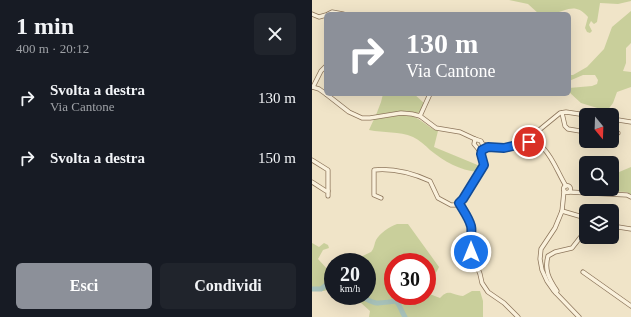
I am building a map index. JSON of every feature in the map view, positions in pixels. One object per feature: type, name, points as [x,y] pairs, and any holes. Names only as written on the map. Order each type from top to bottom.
[{"type":"street","points":[[312,14],[319,17],[324,15]]},
{"type":"street","points":[[324,68],[313,87],[324,93]]},
{"type":"street","points":[[329,96],[349,112],[362,118],[401,113],[420,116],[436,128],[460,132],[468,136],[483,149],[504,148],[524,142],[532,142],[540,145],[545,150],[567,190]]},
{"type":"street","points":[[420,116],[429,96]]},
{"type":"street","points":[[532,142],[538,132],[562,113],[566,112],[579,114]]},
{"type":"street","points":[[562,113],[565,126],[568,129],[579,131]]},
{"type":"street","points":[[619,120],[631,122]]},
{"type":"street","points":[[381,198],[374,195],[374,170],[406,172],[430,181],[438,198],[451,204],[457,204],[463,199],[484,165],[483,149],[479,140],[474,141]]},
{"type":"street","points":[[312,160],[328,170],[328,196]]},
{"type":"street","points":[[312,182],[326,191],[328,190]]},
{"type":"street","points":[[567,190],[627,195],[631,197]]},
{"type":"street","points":[[567,190],[562,201],[562,211],[555,228],[540,253],[540,265],[544,276],[556,293],[579,317]]},
{"type":"street","points":[[457,204],[471,224],[470,248],[482,283],[488,292],[504,303],[518,317]]},
{"type":"street","points":[[562,211],[579,216]]},
{"type":"street","points":[[619,227],[631,229]]},
{"type":"street","points":[[556,293],[557,291],[548,275],[548,256],[555,252],[572,248],[579,239]]},
{"type":"street","points":[[583,272],[631,306]]},
{"type":"green space","points":[[509,0],[631,0],[618,4],[600,3],[597,22],[594,24],[591,21],[589,25],[592,31],[590,33],[587,32],[585,28],[588,17],[579,10],[571,9],[558,12],[537,12],[528,4]]},
{"type":"green space","points":[[631,11],[631,43],[626,48],[626,63],[623,71],[631,72],[631,87],[617,92],[609,108],[597,108],[581,103],[571,94],[571,88],[592,86],[597,84],[598,80],[595,75],[583,75],[571,80],[571,75],[587,67],[604,49],[612,27]]},
{"type":"green space","points":[[382,96],[416,96],[424,103],[421,112],[417,113],[402,111],[376,115]]},
{"type":"green space","points":[[403,115],[414,117],[438,131],[434,147],[480,166],[481,167],[478,172],[458,167],[447,162],[413,137],[402,134],[369,130],[374,119]]},
{"type":"green space","points":[[631,167],[631,195],[627,192],[619,192],[619,172]]},
{"type":"green space","points":[[397,224],[408,224],[429,253],[384,253],[384,305],[436,305],[436,296],[440,298],[446,293],[463,296],[472,291],[480,291],[483,301],[483,317],[369,317],[370,311],[363,305],[376,305],[376,253],[369,253],[371,252],[376,240],[388,229]]},
{"type":"green space","points":[[312,243],[319,247],[324,243],[328,245],[329,248],[323,250],[318,259],[324,266],[324,291],[312,291]]},
{"type":"green space","points":[[436,263],[439,267],[436,272]]},
{"type":"waterway","points":[[312,289],[321,289],[324,287]]},
{"type":"waterway","points":[[376,303],[396,301],[405,317]]},
{"type":"route","points":[[471,252],[471,224],[459,203],[484,165],[481,154],[482,150],[488,147],[504,148],[529,142]]}]
